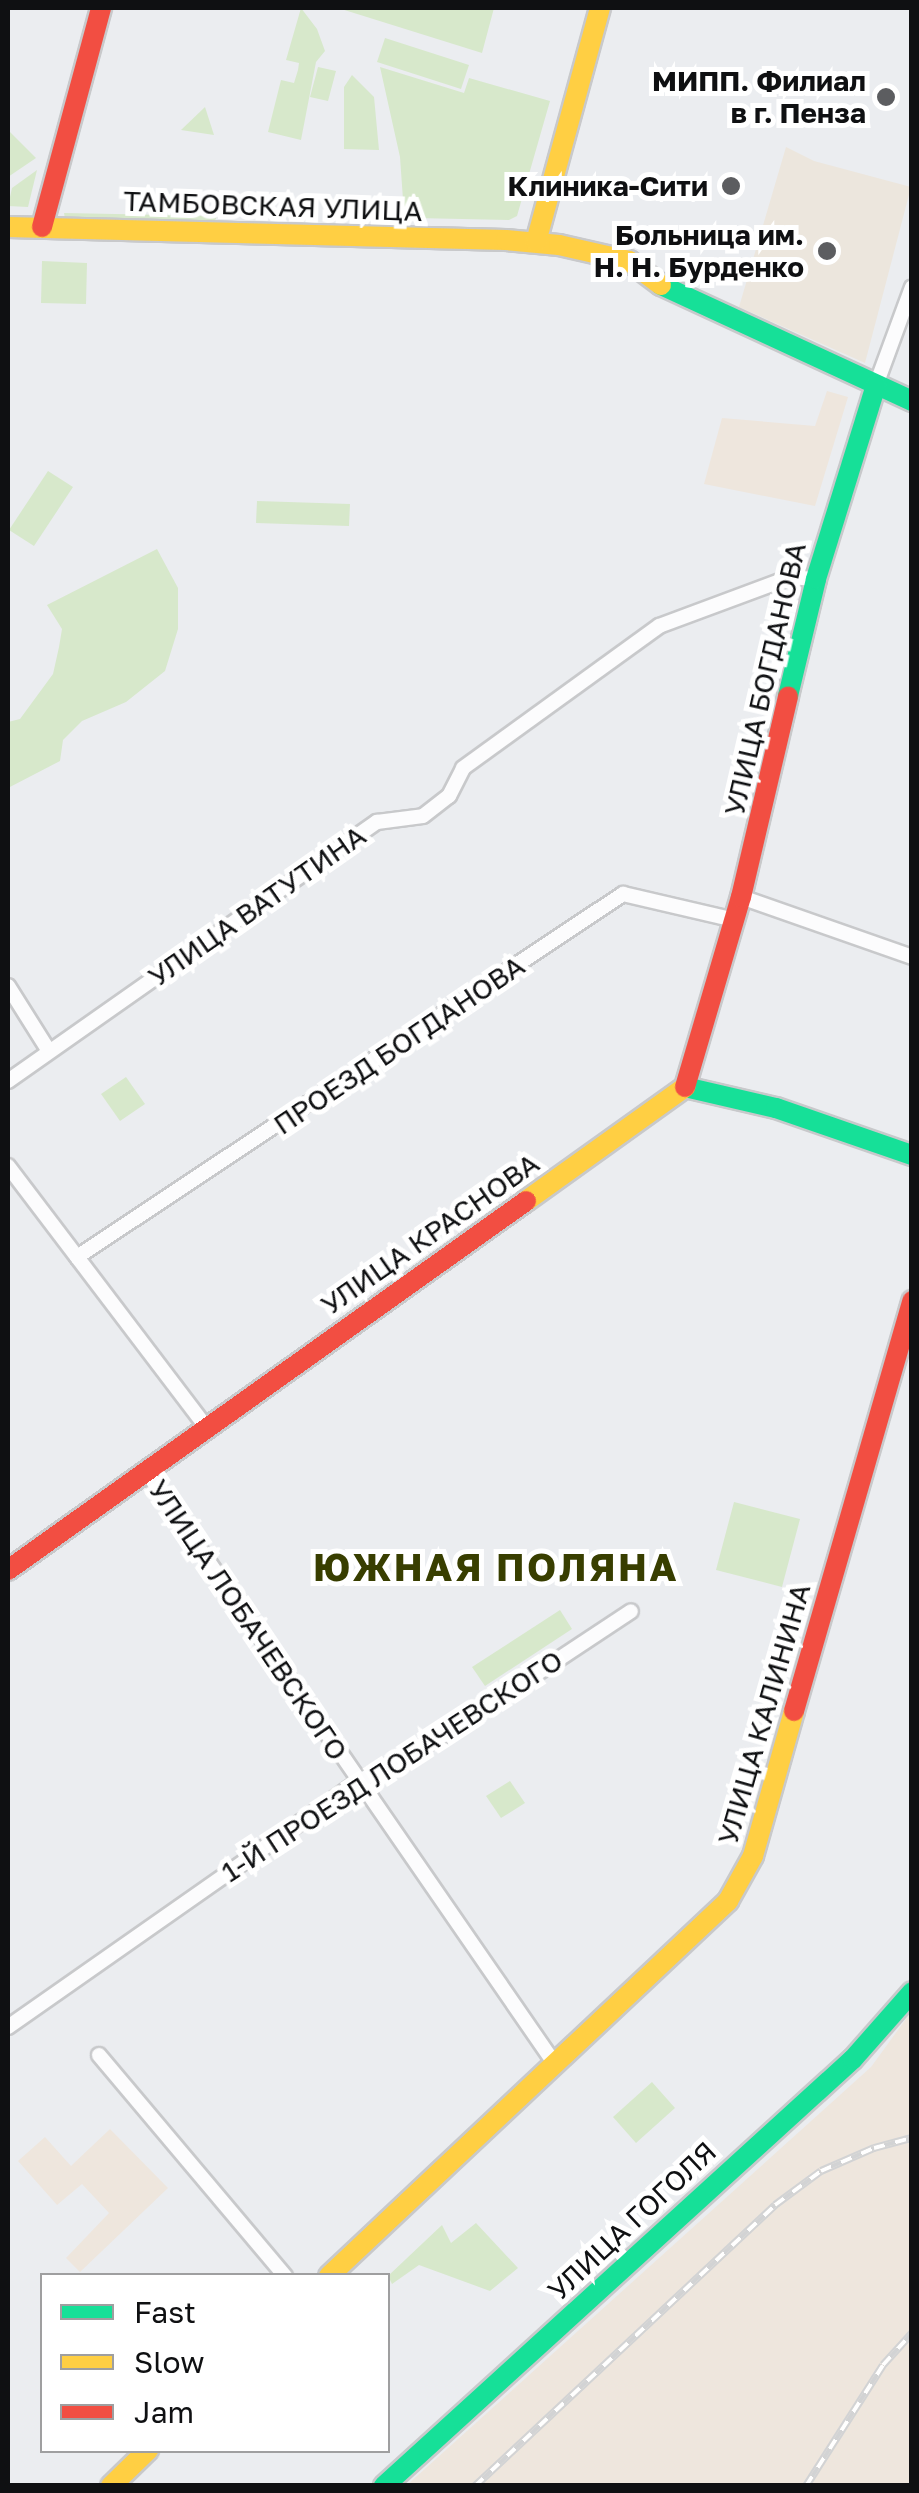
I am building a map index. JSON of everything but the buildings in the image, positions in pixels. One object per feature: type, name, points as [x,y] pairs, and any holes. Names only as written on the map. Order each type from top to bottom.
[{"type":"main road","points":[[42,227],[101,8]]},
{"type":"main road","points":[[536,242],[600,8]]},
{"type":"main road","name":"ТАМБОВСКАЯ УЛИЦА","points":[[8,227],[536,242],[632,262],[665,288],[912,401]]},
{"type":"main road","name":"УЛИЦА БОГДАНОВА","points":[[685,1088],[741,898],[816,578],[876,385]]},
{"type":"main road","points":[[685,1088],[776,1108],[912,1155]]},
{"type":"main road","name":"УЛИЦА КРАСНОВА","points":[[8,1570],[685,1088]]},
{"type":"main road","name":"УЛИЦА КАЛИНИНА","points":[[332,2273],[728,1902],[741,1882],[752,1856],[912,1300]]},
{"type":"main road","name":"УЛИЦА ГОГОЛЯ","points":[[384,2486],[853,2059],[912,1992]]},
{"type":"main road","points":[[111,2486],[145,2453]]},
{"type":"street","name":"УЛИЦА БОГДАНОВА","points":[[876,385],[912,287]]},
{"type":"street","name":"УЛИЦА ВАТУТИНА","points":[[8,1081],[377,822],[423,816],[449,796],[464,768],[660,626],[791,578],[816,578]]},
{"type":"street","name":"ПРОЕЗД БОГДАНОВА","points":[[77,1257],[623,894],[735,920]]},
{"type":"street","points":[[741,898],[912,957]]},
{"type":"street","points":[[8,986],[49,1051]]},
{"type":"street","points":[[8,1166],[207,1428]]},
{"type":"street","name":"УЛИЦА ЛОБАЧЕВСКОГО","points":[[146,1470],[556,2064]]},
{"type":"street","name":"1-Й ПРОЕЗД ЛОБАЧЕВСКОГО","points":[[8,2027],[358,1782],[444,1734],[631,1611]]},
{"type":"street","points":[[99,2055],[282,2273]]},
{"type":"shaded area","points":[[786,147],[814,161],[911,187],[865,363],[739,307]]},
{"type":"shaded area","points":[[827,391],[848,397],[815,506],[704,484],[722,418],[815,426]]},
{"type":"shaded area","points":[[911,2012],[911,2485],[407,2485],[871,2067]]},
{"type":"shaded area","points":[[110,2129],[168,2188],[80,2272],[66,2258],[109,2213],[82,2184],[57,2205],[18,2161],[45,2137],[71,2166]]},
{"type":"green space","points":[[301,8],[317,29],[325,51],[316,62],[301,140],[268,132],[281,80],[294,83],[298,70],[299,63],[286,60]]},
{"type":"green space","points":[[338,8],[494,8],[482,53]]},
{"type":"green space","points":[[385,38],[469,65],[461,89],[377,62]]},
{"type":"green space","points":[[318,67],[336,71],[328,101],[310,97]]},
{"type":"green space","points":[[380,67],[464,93],[469,78],[550,101],[517,216],[509,220],[415,218],[404,214],[400,157]]},
{"type":"green space","points":[[352,75],[374,97],[379,150],[344,149],[344,87]]},
{"type":"green space","points":[[205,107],[214,135],[181,130]]},
{"type":"green space","points":[[8,130],[36,158],[8,177]]},
{"type":"green space","points":[[37,170],[28,207],[8,206],[12,188]]},
{"type":"green space","points":[[64,213],[217,216],[213,225],[65,219]]},
{"type":"green space","points":[[42,261],[87,263],[86,304],[41,303]]},
{"type":"green space","points":[[48,471],[73,487],[34,546],[9,530]]},
{"type":"green space","points":[[257,501],[350,504],[349,526],[256,523]]},
{"type":"green space","points":[[157,549],[178,588],[178,629],[165,671],[126,702],[82,721],[63,740],[60,761],[8,788],[8,722],[20,719],[53,674],[59,647],[62,629],[47,605]]},
{"type":"green space","points":[[126,1077],[145,1104],[120,1121],[101,1094]]},
{"type":"green space","points":[[734,1502],[800,1519],[782,1587],[716,1570]]},
{"type":"green space","points":[[560,1610],[572,1629],[485,1686],[472,1667]]},
{"type":"green space","points":[[510,1781],[525,1803],[501,1818],[486,1796]]},
{"type":"green space","points":[[652,2082],[675,2108],[636,2143],[613,2117]]},
{"type":"green space","points":[[476,2223],[518,2268],[490,2291],[419,2265],[392,2284],[390,2274],[442,2225],[451,2243]]},
{"type":"railway","points":[[475,2486],[775,2205],[821,2171],[874,2148],[912,2138]]},
{"type":"railway","points":[[806,2486],[883,2365],[912,2333]]},
{"type":"traffic: fast","points":[[661,285],[912,401]]},
{"type":"traffic: fast","points":[[788,696],[816,579],[876,385]]},
{"type":"traffic: fast","points":[[685,1087],[776,1108],[912,1155]]},
{"type":"traffic: fast","points":[[384,2486],[853,2059],[912,1992]]},
{"type":"traffic: slow","points":[[536,242],[600,8]]},
{"type":"traffic: slow","points":[[8,227],[506,240],[559,245],[629,261],[661,285]]},
{"type":"traffic: slow","points":[[526,1201],[685,1087]]},
{"type":"traffic: slow","points":[[332,2273],[728,1901],[753,1856],[794,1711]]},
{"type":"traffic: slow","points":[[111,2486],[145,2453]]},
{"type":"traffic: jam","points":[[42,227],[101,8]]},
{"type":"traffic: jam","points":[[685,1087],[741,897],[788,696]]},
{"type":"traffic: jam","points":[[8,1570],[526,1201]]},
{"type":"traffic: jam","points":[[794,1711],[912,1301]]},
{"type":"place","name":"МИПП. Филиал в г. Пенза","points":[[886,97]]},
{"type":"place","name":"Клиника-Сити","points":[[731,186]]},
{"type":"place","name":"Больница им. Н. Н. Бурденко","points":[[827,251]]},
{"type":"district","name":"ЮЖНАЯ ПОЛЯНА","points":[[496,1567]]}]
